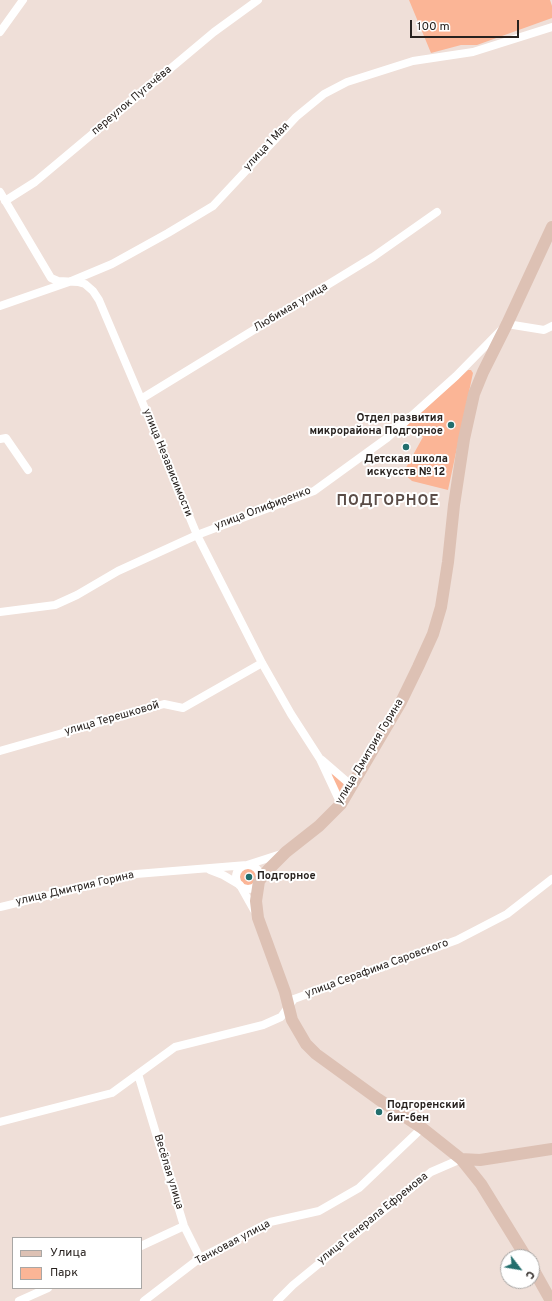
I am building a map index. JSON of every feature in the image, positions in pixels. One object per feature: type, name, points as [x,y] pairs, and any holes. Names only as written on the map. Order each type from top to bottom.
[{"type":"street","points":[[0,32],[23,0]]},
{"type":"street","name":"переулок Пугачёва","points":[[5,201],[35,182],[214,32],[258,0]]},
{"type":"street","name":"улица 1 Мая","points":[[0,306],[69,282],[112,264],[168,233],[212,206],[296,117],[324,94],[347,82],[413,61],[473,52],[552,28]]},
{"type":"street","name":"улица Независимости","points":[[0,192],[51,278],[58,282],[78,282],[85,284],[93,290],[105,312],[197,535],[262,663],[291,714],[320,759]]},
{"type":"street","name":"Любимая улица","points":[[141,399],[374,257],[437,212]]},
{"type":"street","points":[[552,227],[507,324],[544,330],[552,326]]},
{"type":"street","name":"улица Дмитрия Горина","points":[[0,907],[136,874],[247,865],[269,859],[286,852],[319,826],[341,804],[401,702],[433,634],[441,607],[448,562],[456,490],[464,439],[474,394],[483,372],[507,324]]},
{"type":"street","name":"улица Олифиренко","points":[[0,612],[55,605],[77,595],[118,571],[197,535],[314,491],[387,438],[456,376],[507,324]]},
{"type":"street","points":[[0,439],[6,438],[28,470]]},
{"type":"street","name":"улица Терешковой","points":[[0,751],[164,704],[182,708],[262,663]]},
{"type":"street","points":[[320,759],[352,786]]},
{"type":"street","points":[[320,759],[341,804]]},
{"type":"street","points":[[203,868],[224,875],[240,885],[251,888],[254,887],[286,852]]},
{"type":"street","points":[[258,918],[256,901],[260,873],[251,865],[247,865],[241,868],[237,878],[258,918],[289,1007],[292,1020],[306,1044],[316,1054],[378,1099],[422,1128],[461,1159],[480,1184],[521,1249]]},
{"type":"street","name":"улица Серафима Саровского","points":[[0,1122],[112,1093],[175,1047],[263,1025],[281,1016],[294,999],[457,940],[507,914],[552,879]]},
{"type":"street","name":"Весёлая улица","points":[[138,1074],[184,1226],[200,1258]]},
{"type":"street","name":"Танковая улица","points":[[144,1301],[200,1258],[270,1222],[319,1210],[359,1188],[422,1128]]},
{"type":"street","name":"улица Генерала Ефремова","points":[[277,1301],[293,1285],[431,1172],[461,1159],[480,1160],[552,1149]]},
{"type":"street","points":[[142,1246],[184,1226]]},
{"type":"street","points":[[540,1281],[551,1301]]},
{"type":"street","points":[[18,1301],[46,1289]]},
{"type":"green space","points":[[409,0],[550,0],[552,6],[552,18],[477,45],[461,45],[431,53]]},
{"type":"green space","points":[[468,370],[471,370],[473,373],[448,490],[412,481],[403,473],[423,437],[406,426]]},
{"type":"green space","points":[[333,774],[344,783],[339,793],[330,776]]},
{"type":"green space","points":[[245,869],[251,869],[256,874],[254,883],[251,885],[245,885],[240,880],[240,874]]},
{"type":"place","name":"Отдел развития микрорайона Подгорное","points":[[451,425]]},
{"type":"place","name":"Детская школа искусств № 12","points":[[406,447]]},
{"type":"place","name":"Подгорное","points":[[249,877]]},
{"type":"place","name":"Подгоренский биг-бен","points":[[379,1112]]},
{"type":"district","name":"ПОДГОРНОЕ","points":[[388,502]]}]
